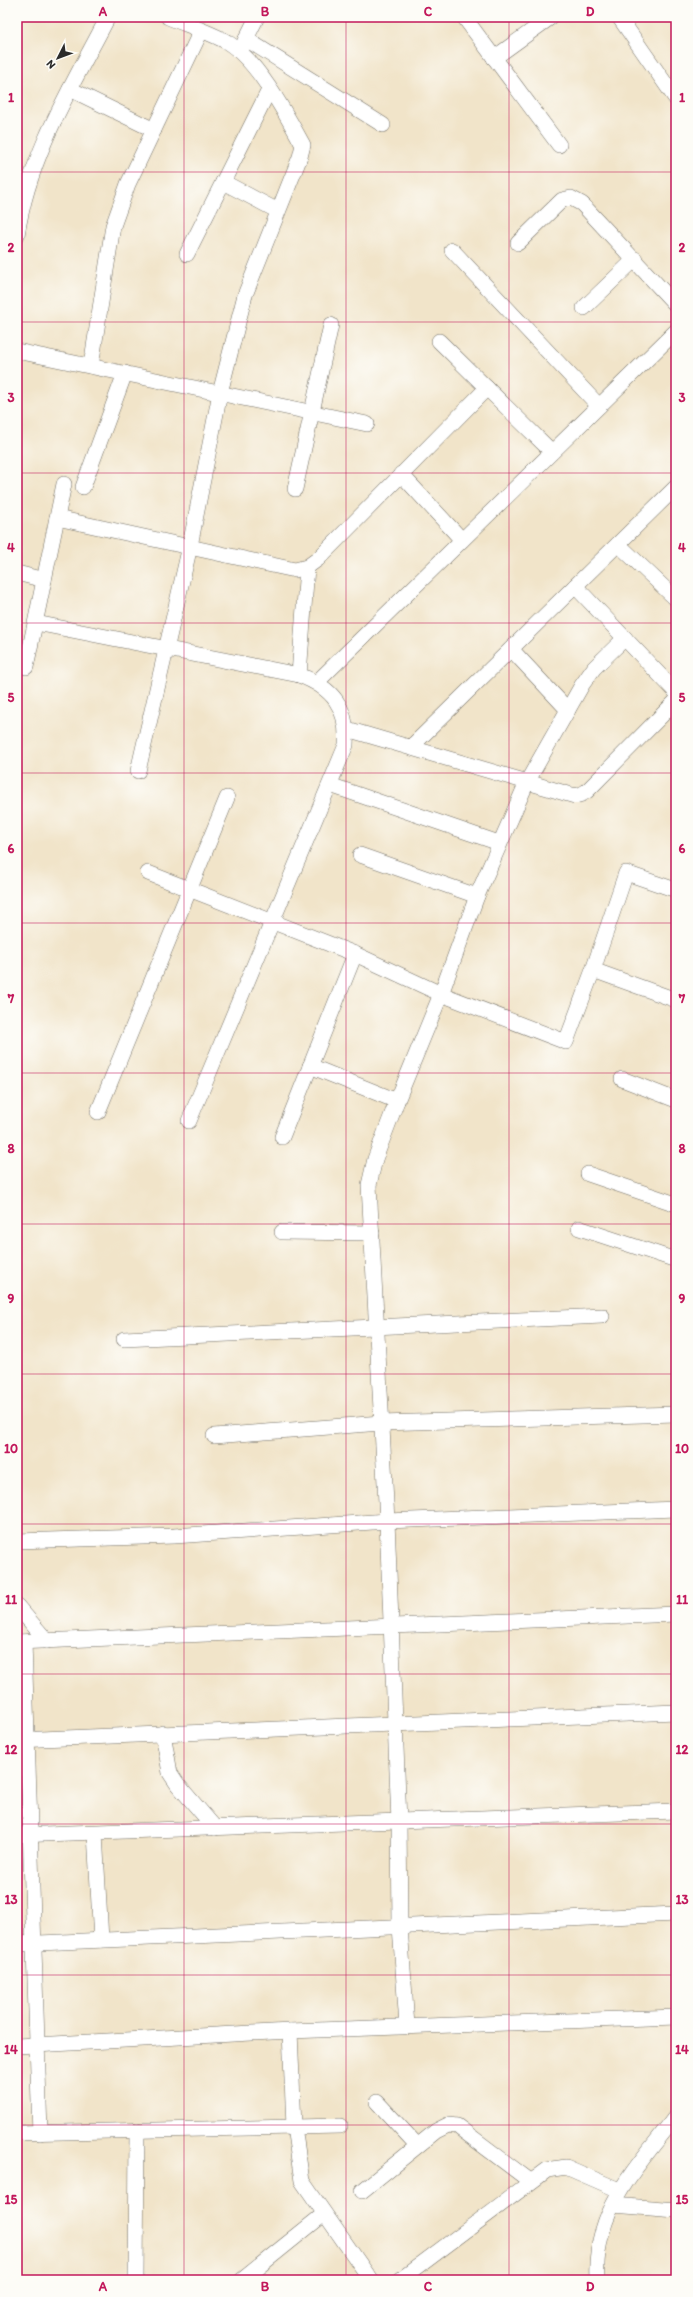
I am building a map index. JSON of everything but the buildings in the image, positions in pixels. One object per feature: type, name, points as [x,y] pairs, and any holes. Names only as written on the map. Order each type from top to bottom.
[{"type":"street","points":[[17,235],[25,192],[34,164],[70,89],[108,17]]},
{"type":"street","points":[[168,17],[227,42],[243,46],[383,125]]},
{"type":"street","points":[[243,46],[257,17]]},
{"type":"street","points":[[464,17],[559,145]]},
{"type":"street","points":[[494,58],[551,17]]},
{"type":"street","points":[[619,17],[675,96]]},
{"type":"street","points":[[91,366],[113,226],[128,184],[201,31]]},
{"type":"street","points":[[138,771],[190,546],[220,393],[245,295],[300,157],[302,145],[243,46]]},
{"type":"street","points":[[70,89],[154,130]]},
{"type":"street","points":[[187,254],[269,90]]},
{"type":"street","points":[[223,182],[278,211]]},
{"type":"street","points":[[518,243],[562,200],[571,198],[582,204],[676,305]]},
{"type":"street","points":[[452,250],[599,406]]},
{"type":"street","points":[[584,308],[634,259]]},
{"type":"street","points":[[295,489],[331,325]]},
{"type":"street","points":[[317,682],[676,331]]},
{"type":"street","points":[[439,341],[552,452]]},
{"type":"street","points":[[17,351],[367,424]]},
{"type":"street","points":[[83,487],[125,373]]},
{"type":"street","points":[[57,518],[295,570],[307,568],[318,559],[488,388]]},
{"type":"street","points":[[401,474],[462,540]]},
{"type":"street","points":[[26,667],[64,484]]},
{"type":"street","points":[[411,747],[676,487]]},
{"type":"street","points":[[618,544],[676,599]]},
{"type":"street","points":[[299,675],[307,568]]},
{"type":"street","points":[[17,573],[44,580]]},
{"type":"street","points":[[575,586],[676,692]]},
{"type":"street","points":[[36,623],[299,675],[317,682],[332,693],[342,711],[347,729],[346,745],[189,1121]]},
{"type":"street","points":[[406,2026],[400,1926],[399,1822],[387,1521],[369,1185],[375,1159],[441,994],[477,896],[527,782],[594,668],[625,638]]},
{"type":"street","points":[[511,649],[568,710]]},
{"type":"street","points":[[347,729],[575,796],[582,794],[676,701]]},
{"type":"street","points":[[330,784],[499,844]]},
{"type":"street","points":[[98,1112],[226,798]]},
{"type":"street","points":[[360,855],[477,896]]},
{"type":"street","points":[[148,873],[355,954],[441,994],[566,1042],[593,970],[626,873],[676,890]]},
{"type":"street","points":[[282,1138],[355,954]]},
{"type":"street","points":[[593,970],[676,1000]]},
{"type":"street","points":[[310,1066],[397,1101]]},
{"type":"street","points":[[622,1079],[676,1100]]},
{"type":"street","points":[[588,1174],[676,1204]]},
{"type":"street","points":[[579,1228],[676,1260]]},
{"type":"street","points":[[282,1232],[372,1233]]},
{"type":"street","points":[[124,1339],[602,1316]]},
{"type":"street","points":[[214,1436],[381,1423],[676,1414]]},
{"type":"street","points":[[17,1541],[174,1536],[387,1521],[676,1509]]},
{"type":"street","points":[[17,1606],[47,1641]]},
{"type":"street","points":[[40,2133],[34,1943],[24,1835],[20,1642],[676,1614]]},
{"type":"street","points":[[22,1739],[395,1722],[676,1712]]},
{"type":"street","points":[[163,1733],[170,1774],[215,1828]]},
{"type":"street","points":[[24,1835],[676,1811]]},
{"type":"street","points":[[95,1833],[100,1940]]},
{"type":"street","points":[[17,1944],[676,1914]]},
{"type":"street","points":[[17,2046],[406,2026],[676,2018]]},
{"type":"street","points":[[290,2031],[294,2127],[302,2180],[324,2214],[371,2280]]},
{"type":"street","points":[[377,2102],[417,2145]]},
{"type":"street","points":[[596,2280],[600,2245],[619,2190],[636,2165],[676,2116]]},
{"type":"street","points":[[17,2133],[340,2126]]},
{"type":"street","points":[[362,2191],[417,2145],[436,2131],[448,2126],[457,2126],[530,2181]]},
{"type":"street","points":[[136,2280],[137,2130]]},
{"type":"street","points":[[400,2280],[530,2181],[547,2170],[566,2167],[619,2190]]},
{"type":"street","points":[[613,2205],[676,2210]]},
{"type":"street","points":[[242,2280],[324,2214]]}]
